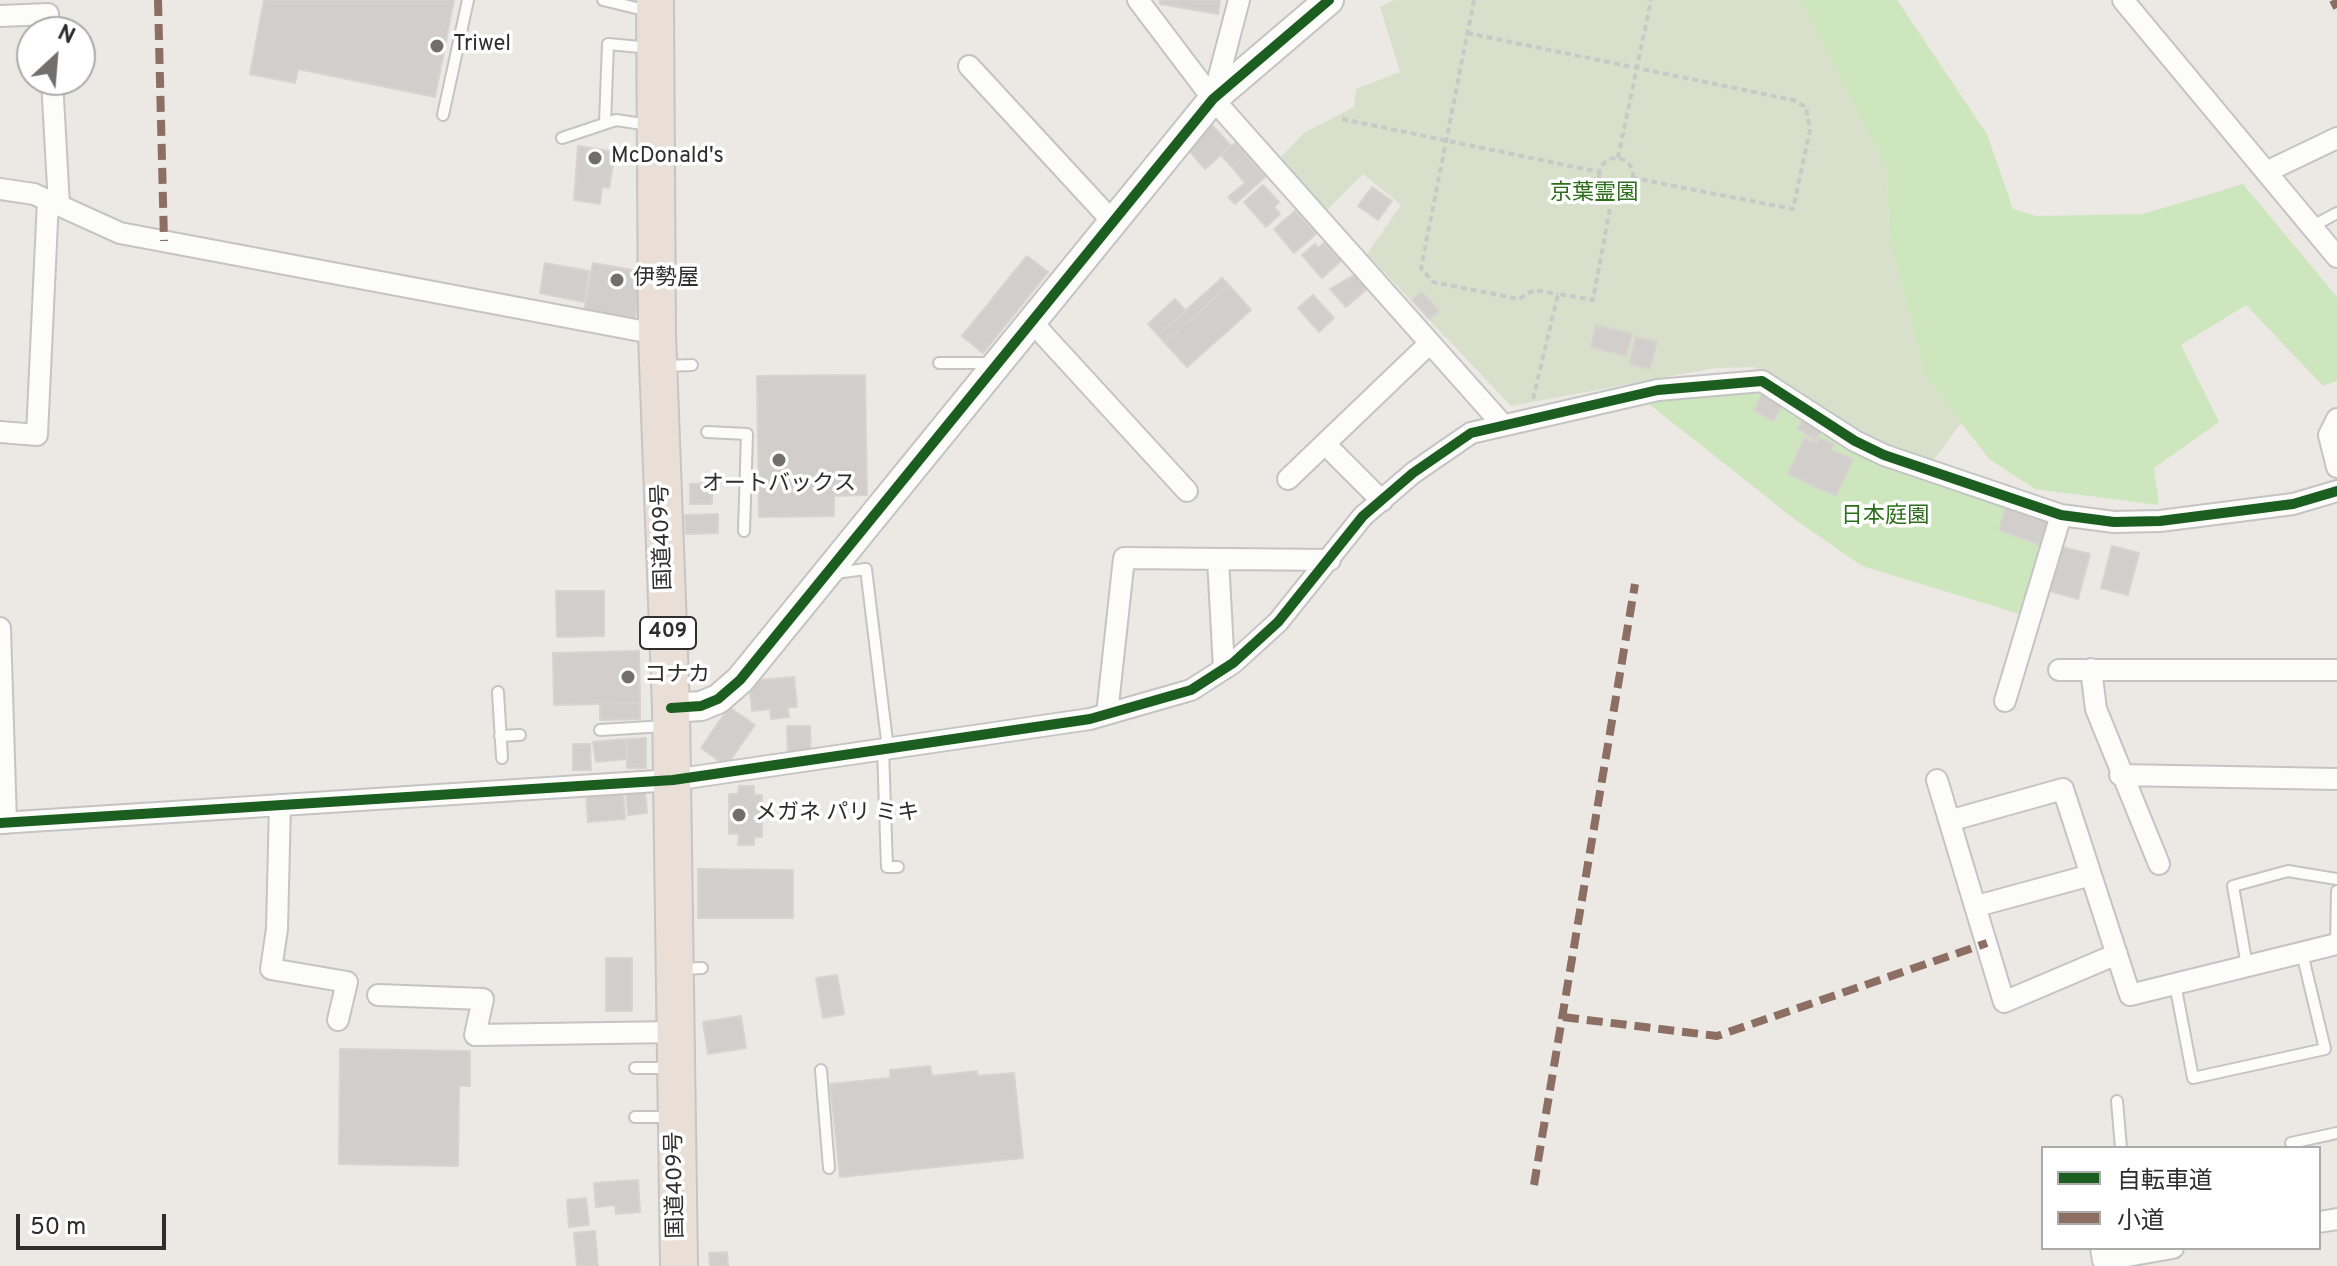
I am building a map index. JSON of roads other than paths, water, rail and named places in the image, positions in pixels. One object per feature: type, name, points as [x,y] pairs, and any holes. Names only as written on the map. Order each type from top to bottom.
[{"type":"highway","name":"国道409号","points":[[654,6],[654,126],[669,355],[673,780],[688,969],[675,1032],[686,1184],[679,1266]]},
{"type":"street","points":[[1138,0],[1213,99],[1503,425]]},
{"type":"street","points":[[1213,99],[1239,0]]},
{"type":"street","points":[[671,717],[710,702],[740,680],[1213,99],[1329,0]]},
{"type":"street","points":[[2123,0],[2337,257]]},
{"type":"street","points":[[0,16],[48,16]]},
{"type":"street","points":[[969,66],[1113,222]]},
{"type":"street","points":[[0,432],[37,435],[53,203],[52,96]]},
{"type":"street","points":[[2266,172],[2337,138]]},
{"type":"street","points":[[0,189],[53,203],[120,233],[669,355]]},
{"type":"street","points":[[1031,321],[1187,491]]},
{"type":"street","points":[[1288,479],[1430,343]]},
{"type":"street","points":[[0,628],[3,823],[673,780],[1107,714],[1191,690],[1224,669],[1278,622],[1363,516],[1471,433],[1658,390],[1762,381],[1855,441],[1884,455],[2061,515],[2114,522],[2160,521],[2293,504],[2337,491]]},
{"type":"street","points":[[2337,419],[2329,435],[2337,467]]},
{"type":"street","points":[[1325,444],[1382,501]]},
{"type":"street","points":[[2005,701],[2061,515]]},
{"type":"street","points":[[1107,714],[1124,558],[1330,560]]},
{"type":"street","points":[[1218,559],[1224,669]]},
{"type":"street","points":[[2091,669],[2096,709],[2120,775],[2159,864]]},
{"type":"street","points":[[2059,670],[2337,670]]},
{"type":"street","points":[[2120,775],[2337,779]]},
{"type":"street","points":[[1937,780],[1952,820],[2004,1002],[2117,954]]},
{"type":"street","points":[[1952,820],[2063,789],[2130,995],[2336,945]]},
{"type":"street","points":[[280,805],[277,929],[271,969],[347,982],[338,1020]]},
{"type":"street","points":[[1977,906],[2091,875]]},
{"type":"street","points":[[378,995],[483,999],[475,1035],[675,1032]]},
{"type":"street","points":[[2101,1250],[2103,1260],[2161,1250]]},
{"type":"lane","points":[[443,115],[468,0]]},
{"type":"lane","points":[[603,0],[654,6]]},
{"type":"lane","points":[[605,123],[608,44],[653,48]]},
{"type":"lane","points":[[562,138],[616,120],[654,126]]},
{"type":"lane","points":[[2311,227],[2337,213]]},
{"type":"lane","points":[[939,363],[997,363]]},
{"type":"lane","points":[[707,432],[747,434],[744,531]]},
{"type":"lane","points":[[825,574],[866,569],[886,749],[887,867],[898,867]]},
{"type":"lane","points":[[498,692],[502,758]]},
{"type":"lane","points":[[600,730],[671,717]]},
{"type":"lane","points":[[500,736],[520,735]]},
{"type":"lane","points":[[2247,966],[2233,886],[2288,871],[2337,879]]},
{"type":"lane","points":[[2336,945],[2337,891]]},
{"type":"lane","points":[[2175,984],[2193,1078],[2325,1049],[2302,953]]},
{"type":"lane","points":[[635,1068],[679,1107]]},
{"type":"lane","points":[[821,1070],[829,1168]]},
{"type":"lane","points":[[2117,1101],[2121,1146]]},
{"type":"lane","points":[[635,1117],[679,1107]]},
{"type":"lane","points":[[2291,1143],[2337,1133]]},
{"type":"place","name":"Triwel","points":[[437,46]]},
{"type":"place","name":"McDonald's","points":[[595,158]]},
{"type":"place","name":"伊勢屋","points":[[617,280]]},
{"type":"place","name":"オートバックス","points":[[779,460]]},
{"type":"place","name":"コナカ","points":[[628,677]]},
{"type":"place","name":"メガネ パリ ミキ","points":[[739,815]]},
{"type":"park label","name":"京葉霊園","points":[[1594,195]]},
{"type":"park label","name":"日本庭園","points":[[1885,518]]}]
